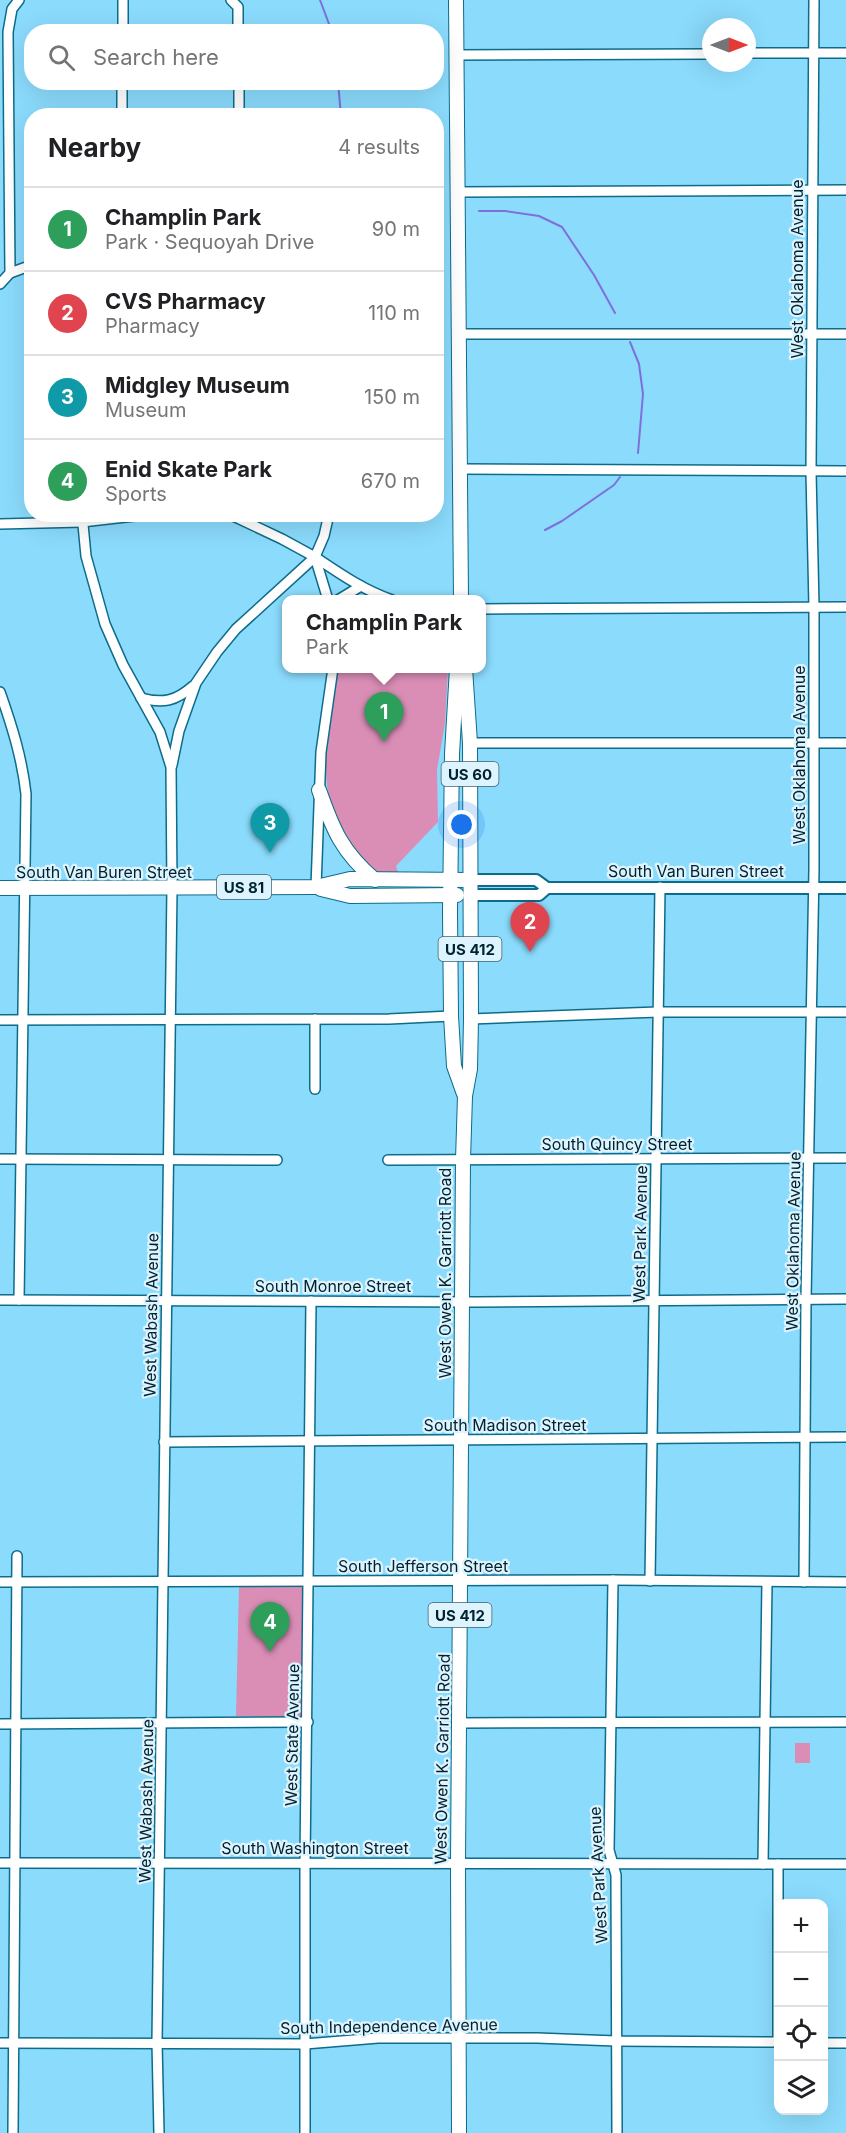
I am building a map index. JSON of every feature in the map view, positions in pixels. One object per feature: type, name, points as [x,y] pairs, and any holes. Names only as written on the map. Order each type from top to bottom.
[{"type":"highway","points":[[456,0],[461,595]]},
{"type":"highway","name":"West Owen K. Garriott Road","points":[[457,673],[452,754],[450,880],[452,1016],[454,1066],[465,1096]]},
{"type":"highway","name":"West Owen K. Garriott Road","points":[[459,2133],[458,1864],[463,1160],[465,1096],[470,1069],[471,1019],[470,743],[465,673]]},
{"type":"highway","points":[[320,790],[333,828],[345,849],[375,880]]},
{"type":"highway","name":"South Van Buren Street","points":[[0,888],[316,887],[350,879],[470,880]]},
{"type":"highway","name":"South Van Buren Street","points":[[316,887],[350,896],[470,895]]},
{"type":"main road","name":"South Van Buren Street","points":[[470,880],[536,880],[547,888],[846,888]]},
{"type":"main road","name":"South Van Buren Street","points":[[470,895],[539,895],[547,888]]},
{"type":"street","points":[[9,273],[8,32],[12,9],[19,0]]},
{"type":"street","points":[[123,0],[123,24]]},
{"type":"street","name":"West Oklahoma Avenue","points":[[804,1582],[806,1299],[814,887],[814,607],[811,472],[814,0]]},
{"type":"street","points":[[234,4],[237,24]]},
{"type":"street","points":[[756,53],[846,53]]},
{"type":"street","points":[[456,54],[702,54]]},
{"type":"street","points":[[122,90],[122,108]]},
{"type":"street","points":[[239,90],[239,108]]},
{"type":"street","points":[[458,192],[846,190]]},
{"type":"street","points":[[0,284],[9,273],[24,268]]},
{"type":"street","points":[[459,334],[846,334]]},
{"type":"street","points":[[460,469],[846,471]]},
{"type":"street","points":[[0,524],[27,522]]},
{"type":"street","name":"West Wabash Avenue","points":[[82,522],[86,556],[105,624],[123,665],[160,732],[171,767],[172,888],[157,2042],[159,2133]]},
{"type":"street","points":[[246,522],[282,539],[361,586],[381,595]]},
{"type":"street","points":[[171,767],[179,730],[196,683],[236,629],[315,557],[327,522]]},
{"type":"street","points":[[315,557],[326,595]]},
{"type":"street","points":[[346,595],[361,586]]},
{"type":"street","points":[[486,609],[846,607]]},
{"type":"street","points":[[316,887],[321,752],[332,673]]},
{"type":"street","points":[[141,698],[163,702],[174,700],[196,683]]},
{"type":"street","points":[[0,693],[17,743],[23,769],[26,804],[19,1300]]},
{"type":"street","points":[[470,743],[846,743]]},
{"type":"street","name":"West Park Avenue","points":[[650,1581],[660,887]]},
{"type":"street","points":[[471,1019],[658,1012],[846,1011]]},
{"type":"street","points":[[0,1020],[452,1016]]},
{"type":"street","points":[[315,1019],[315,1089]]},
{"type":"street","name":"South Quincy Street","points":[[388,1160],[846,1158]]},
{"type":"street","points":[[0,1159],[277,1160]]},
{"type":"street","name":"South Monroe Street","points":[[0,1300],[846,1299]]},
{"type":"street","name":"West State Avenue","points":[[305,2133],[305,1863],[312,1301]]},
{"type":"street","name":"South Madison Street","points":[[165,1442],[846,1437]]},
{"type":"street","points":[[13,2133],[17,1556]]},
{"type":"street","name":"West Park Avenue","points":[[613,1580],[609,1850],[616,1875],[616,2133]]},
{"type":"street","name":"South Jefferson Street","points":[[0,1582],[613,1580],[846,1582]]},
{"type":"street","points":[[763,1864],[767,1582]]},
{"type":"street","points":[[0,1724],[308,1722]]},
{"type":"street","points":[[459,1723],[846,1722]]},
{"type":"street","name":"South Washington Street","points":[[0,1863],[846,1864]]},
{"type":"street","points":[[778,1864],[778,2007]]},
{"type":"street","name":"South Independence Avenue","points":[[0,2043],[305,2044],[378,2038],[774,2042]]},
{"type":"street","points":[[828,2043],[846,2043]]},
{"type":"shaded area","points":[[337,673],[448,673],[445,723],[437,770],[438,822],[396,866],[398,872],[372,872],[354,853],[335,819],[326,777],[331,712]]},
{"type":"shaded area","points":[[239,1586],[303,1587],[302,1717],[236,1716]]},
{"type":"shaded area","points":[[795,1743],[810,1743],[810,1763],[795,1763]]},
{"type":"waterway","points":[[320,0],[329,24]]},
{"type":"waterway","points":[[339,90],[340,108]]},
{"type":"waterway","points":[[479,211],[505,211],[539,216],[562,227],[594,275],[615,313]]},
{"type":"waterway","points":[[630,342],[639,364],[643,394],[638,453]]},
{"type":"waterway","points":[[545,530],[614,485],[620,477]]},
{"type":"place","name":"Champlin Park","points":[[384,742]]},
{"type":"place","name":"Midgley Museum","points":[[270,853]]},
{"type":"place","name":"CVS Pharmacy","points":[[530,952]]},
{"type":"place","name":"Enid Skate Park","points":[[270,1652]]}]
